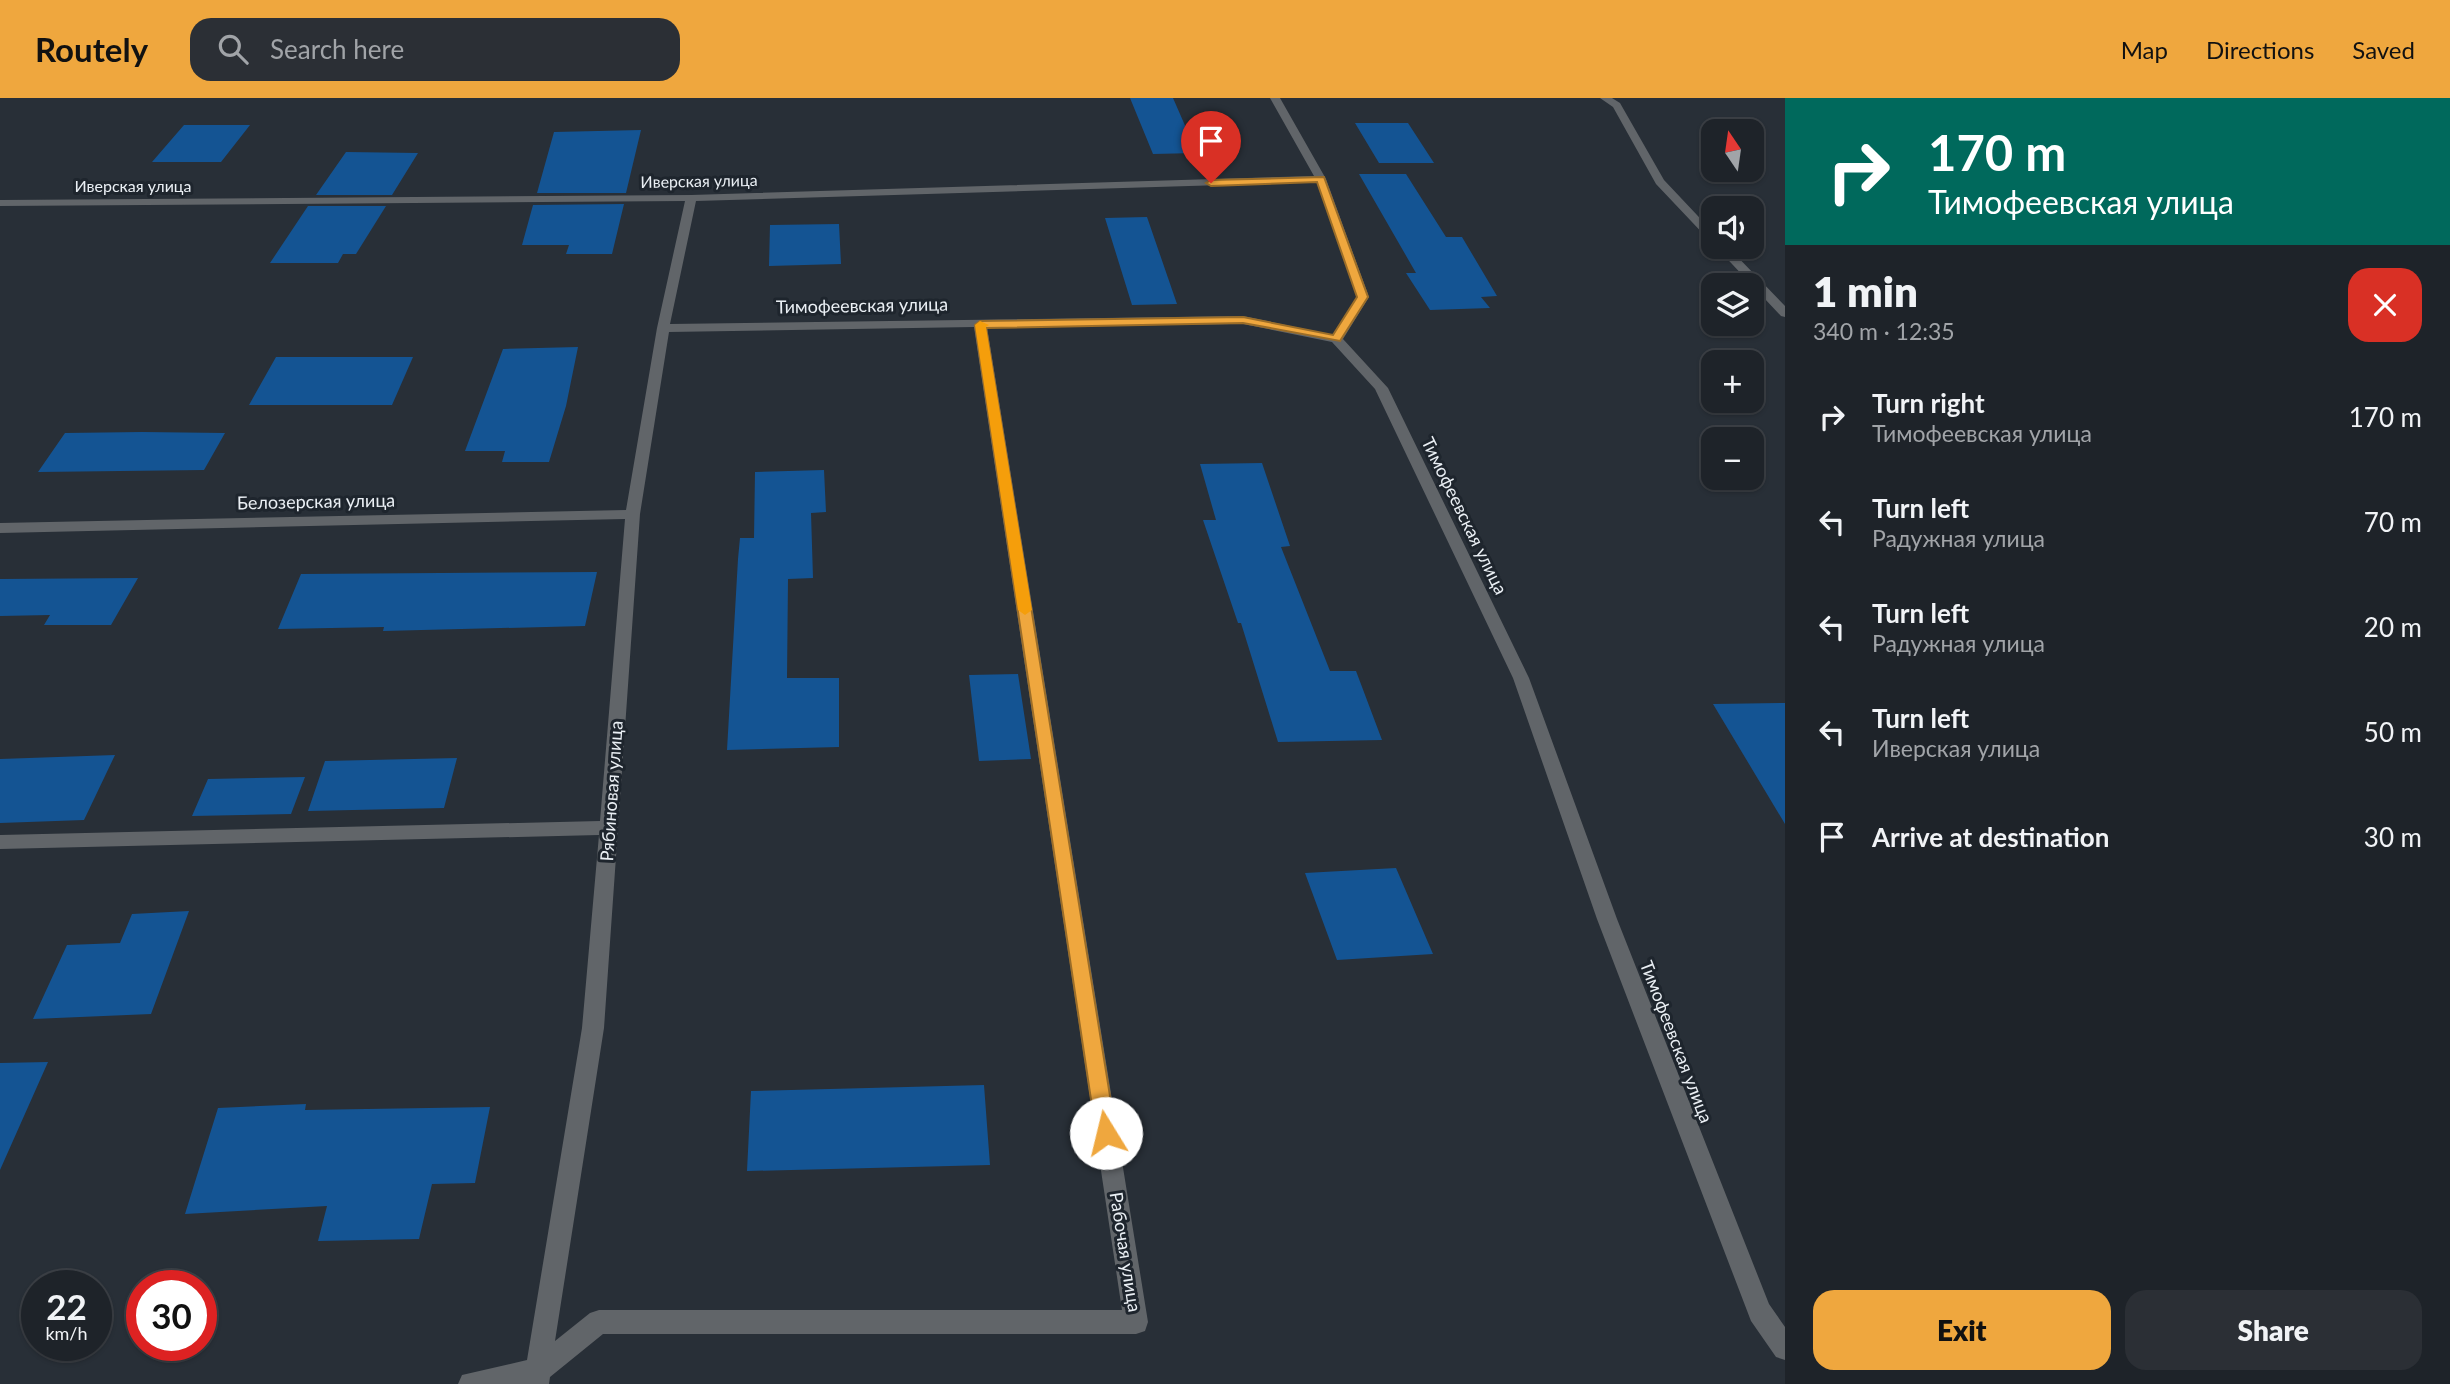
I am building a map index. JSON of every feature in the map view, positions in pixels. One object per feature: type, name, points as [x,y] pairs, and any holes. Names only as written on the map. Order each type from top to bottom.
[{"type":"street","points":[[1275,98],[1321,179],[1363,297],[1336,339]]},
{"type":"street","points":[[1605,98],[1617,105],[1660,182],[1701,225]]},
{"type":"street","name":"Иверская улица","points":[[0,202],[691,198],[1321,179]]},
{"type":"street","name":"Рябиновая улица","points":[[537,1377],[593,1028],[633,514],[663,328],[691,198]]},
{"type":"street","points":[[1733,259],[1785,313]]},
{"type":"street","name":"Тимофеевская улица","points":[[663,328],[1243,320],[1336,339],[1381,388],[1521,678],[1607,919],[1760,1312],[1785,1348]]},
{"type":"street","name":"Рабочая улица","points":[[537,1377],[599,1322],[1136,1322],[980,325]]},
{"type":"street","name":"Белозерская улица","points":[[0,528],[633,514]]},
{"type":"street","points":[[0,842],[609,828]]},
{"type":"street","points":[[471,1384],[537,1377]]},
{"type":"building","points":[[1130,98],[1173,98],[1197,153],[1153,154]]},
{"type":"building","points":[[1355,123],[1408,123],[1434,163],[1379,163]]},
{"type":"building","points":[[184,125],[250,125],[221,162],[152,162]]},
{"type":"building","points":[[641,130],[626,193],[537,193],[554,132]]},
{"type":"building","points":[[346,152],[418,153],[392,195],[316,195]]},
{"type":"building","points":[[1359,174],[1406,174],[1446,237],[1462,237],[1497,296],[1481,297],[1490,308],[1430,310],[1406,273],[1416,273]]},
{"type":"building","points":[[624,204],[612,254],[566,254],[569,245],[522,245],[533,205]]},
{"type":"building","points":[[308,206],[386,206],[356,254],[343,254],[338,263],[270,263]]},
{"type":"building","points":[[1147,217],[1177,304],[1132,305],[1105,218]]},
{"type":"building","points":[[839,224],[841,264],[769,266],[770,225]]},
{"type":"building","points":[[578,347],[566,406],[549,462],[502,462],[505,451],[465,451],[503,349]]},
{"type":"building","points":[[276,357],[413,357],[392,405],[249,405]]},
{"type":"building","points":[[65,433],[225,433],[204,470],[38,472]]},
{"type":"building","points":[[1262,463],[1290,546],[1281,547],[1330,671],[1356,671],[1382,740],[1278,742],[1241,623],[1238,623],[1203,520],[1216,520],[1200,464]]},
{"type":"building","points":[[824,470],[826,512],[811,513],[813,578],[788,579],[787,678],[839,678],[839,747],[727,750],[740,538],[754,538],[755,472]]},
{"type":"building","points":[[597,572],[585,626],[383,631],[384,627],[278,629],[301,574]]},
{"type":"building","points":[[138,578],[111,625],[44,625],[50,615],[0,616],[0,579]]},
{"type":"building","points":[[1018,674],[1031,759],[979,761],[969,675]]},
{"type":"building","points":[[1785,703],[1785,824],[1713,704]]},
{"type":"building","points":[[115,755],[84,820],[0,823],[0,759]]},
{"type":"building","points":[[457,758],[444,808],[308,811],[325,761]]},
{"type":"building","points":[[305,777],[291,814],[192,816],[208,779]]},
{"type":"building","points":[[1396,868],[1433,954],[1337,960],[1305,873]]},
{"type":"building","points":[[189,911],[151,1014],[33,1019],[67,945],[120,943],[132,914]]},
{"type":"building","points":[[48,1062],[0,1170],[0,1063]]},
{"type":"building","points":[[984,1085],[990,1165],[747,1171],[751,1091]]},
{"type":"building","points":[[306,1104],[305,1110],[490,1107],[475,1183],[432,1184],[419,1239],[318,1241],[327,1206],[185,1214],[218,1108]]},
{"type":"slow traffic","points":[[983,325],[980,325],[1025,610]]},
{"type":"route","points":[[1106,1133],[980,325],[1243,320],[1336,339],[1363,297],[1321,179],[1211,183]]}]
